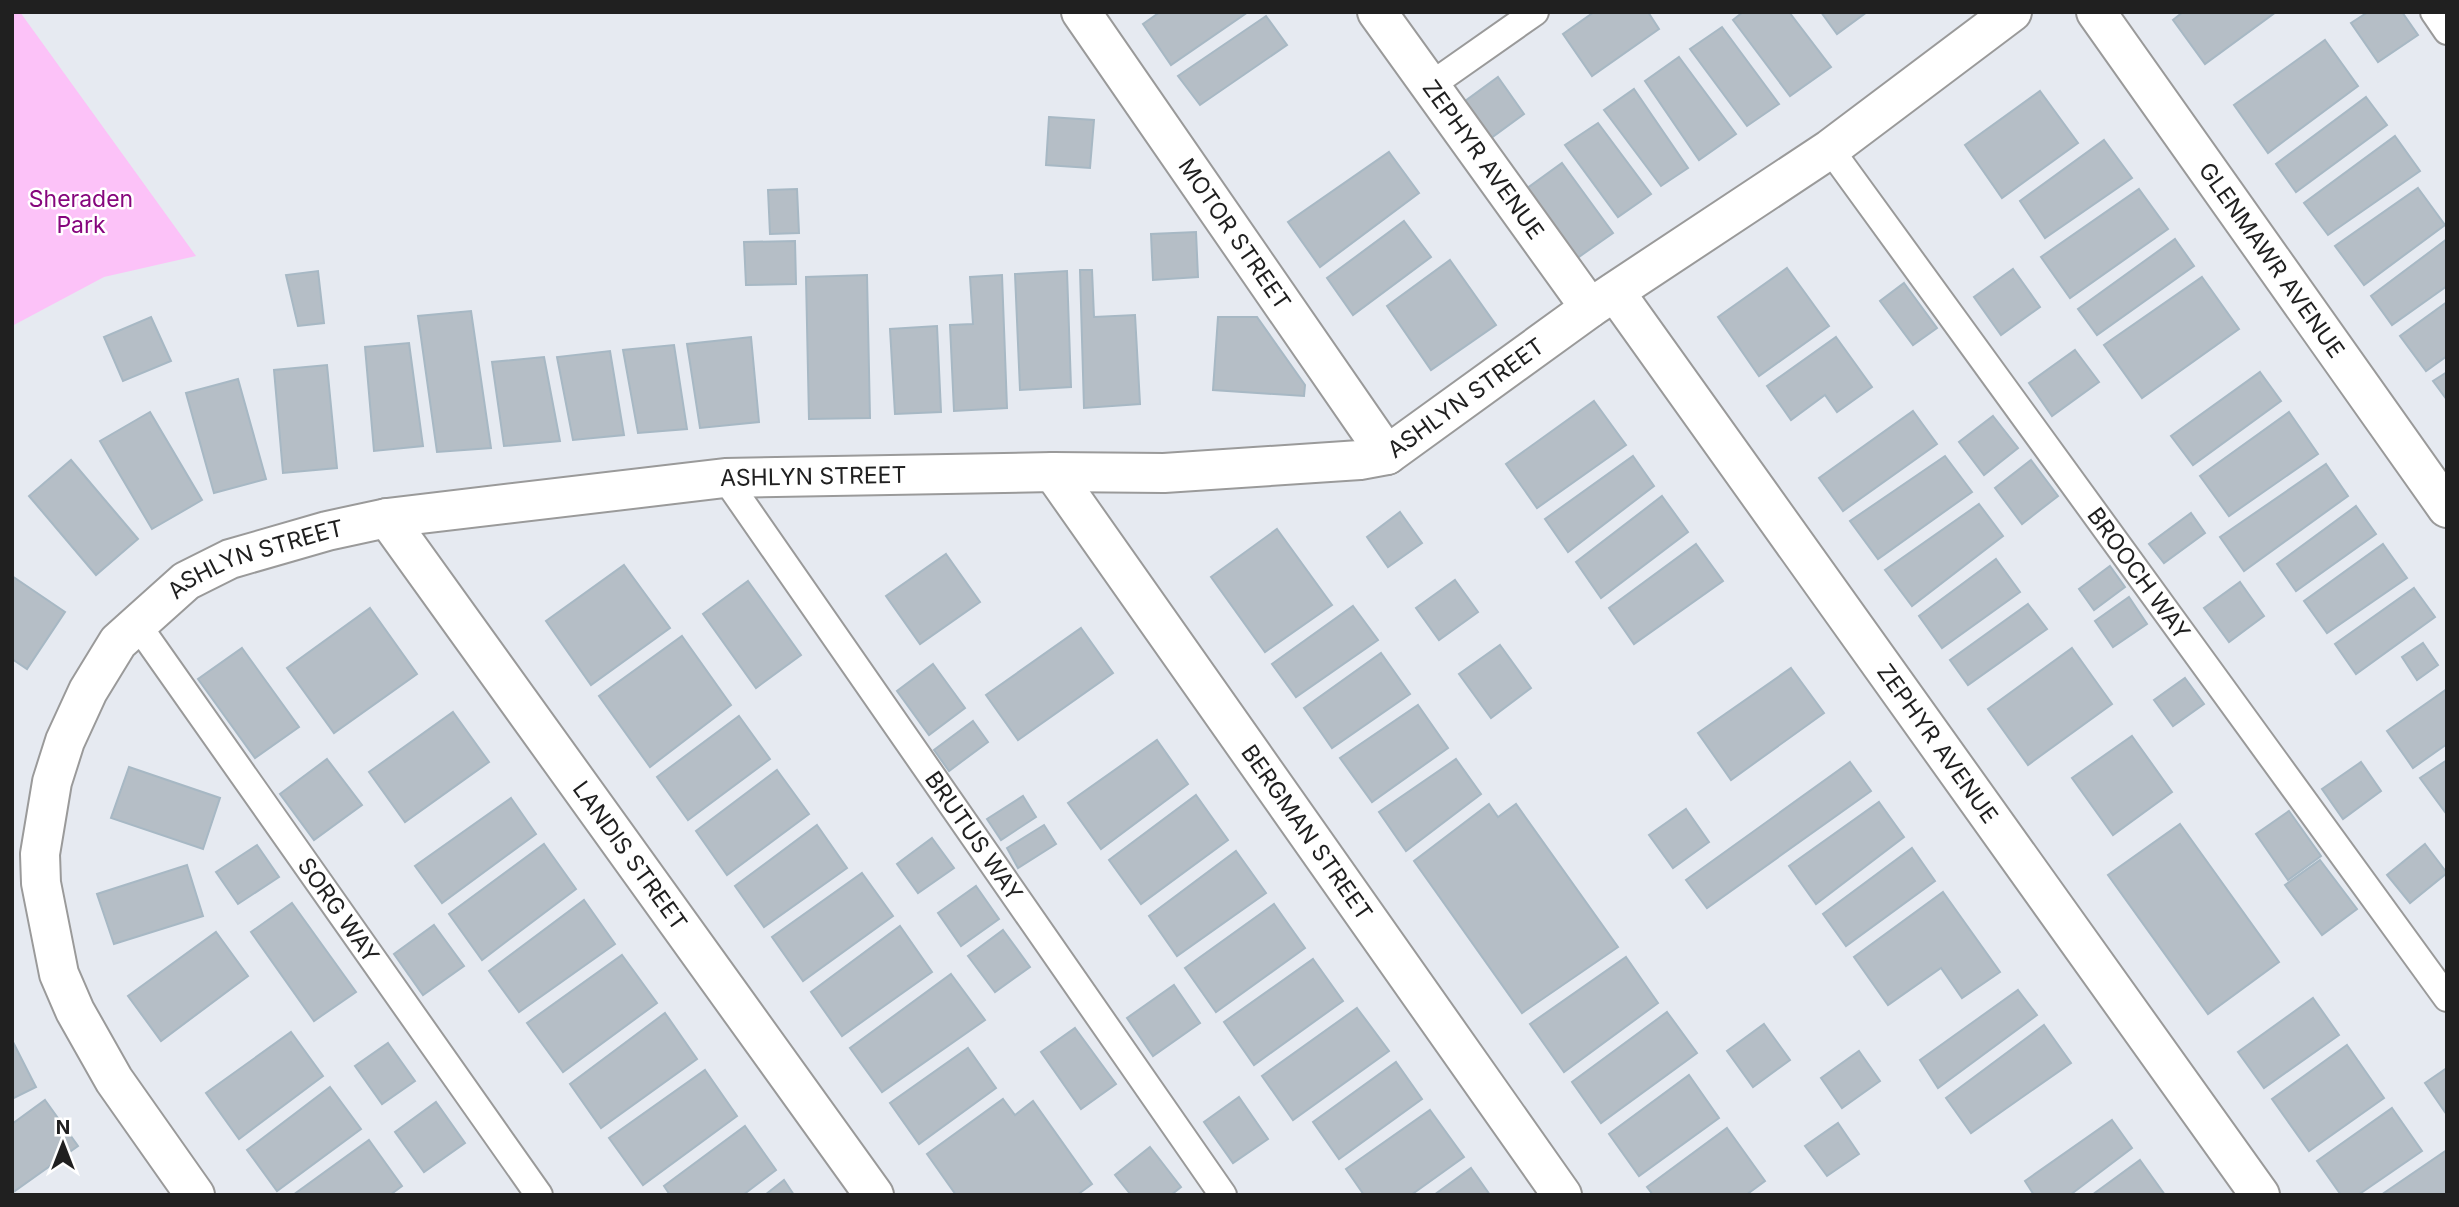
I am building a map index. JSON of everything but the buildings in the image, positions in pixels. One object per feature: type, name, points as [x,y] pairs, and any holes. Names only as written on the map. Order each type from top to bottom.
[{"type":"street","name":"MOTOR STREET","points":[[1081,12],[1387,455]]},
{"type":"street","name":"ZEPHYR AVENUE","points":[[1377,12],[1431,85],[1602,300],[2260,1195]]},
{"type":"street","name":"ASHLYN STREET","points":[[195,1195],[114,1080],[75,1011],[59,974],[41,883],[43,835],[52,782],[65,741],[88,691],[118,642],[186,581],[230,559],[327,531],[387,518],[724,478],[1053,472],[1164,473],[1360,460],[1387,455],[1602,300],[1830,149],[2012,12]]},
{"type":"street","name":"GLENMAWR AVENUE","points":[[2096,12],[2447,508]]},
{"type":"street","name":"BERGMAN STREET","points":[[1053,472],[1562,1195]]},
{"type":"street","name":"LANDIS STREET","points":[[387,518],[874,1195]]},
{"type":"lane","points":[[1431,85],[1535,12]]},
{"type":"lane","points":[[2434,12],[2447,31]]},
{"type":"lane","name":"BROOCH WAY","points":[[1830,149],[2447,998]]},
{"type":"lane","name":"BRUTUS WAY","points":[[724,478],[1223,1195]]},
{"type":"lane","name":"SORG WAY","points":[[137,624],[539,1195]]},
{"type":"green space","name":"Sheraden Park","points":[[12,12],[20,12],[196,256],[104,277],[12,326]]}]
